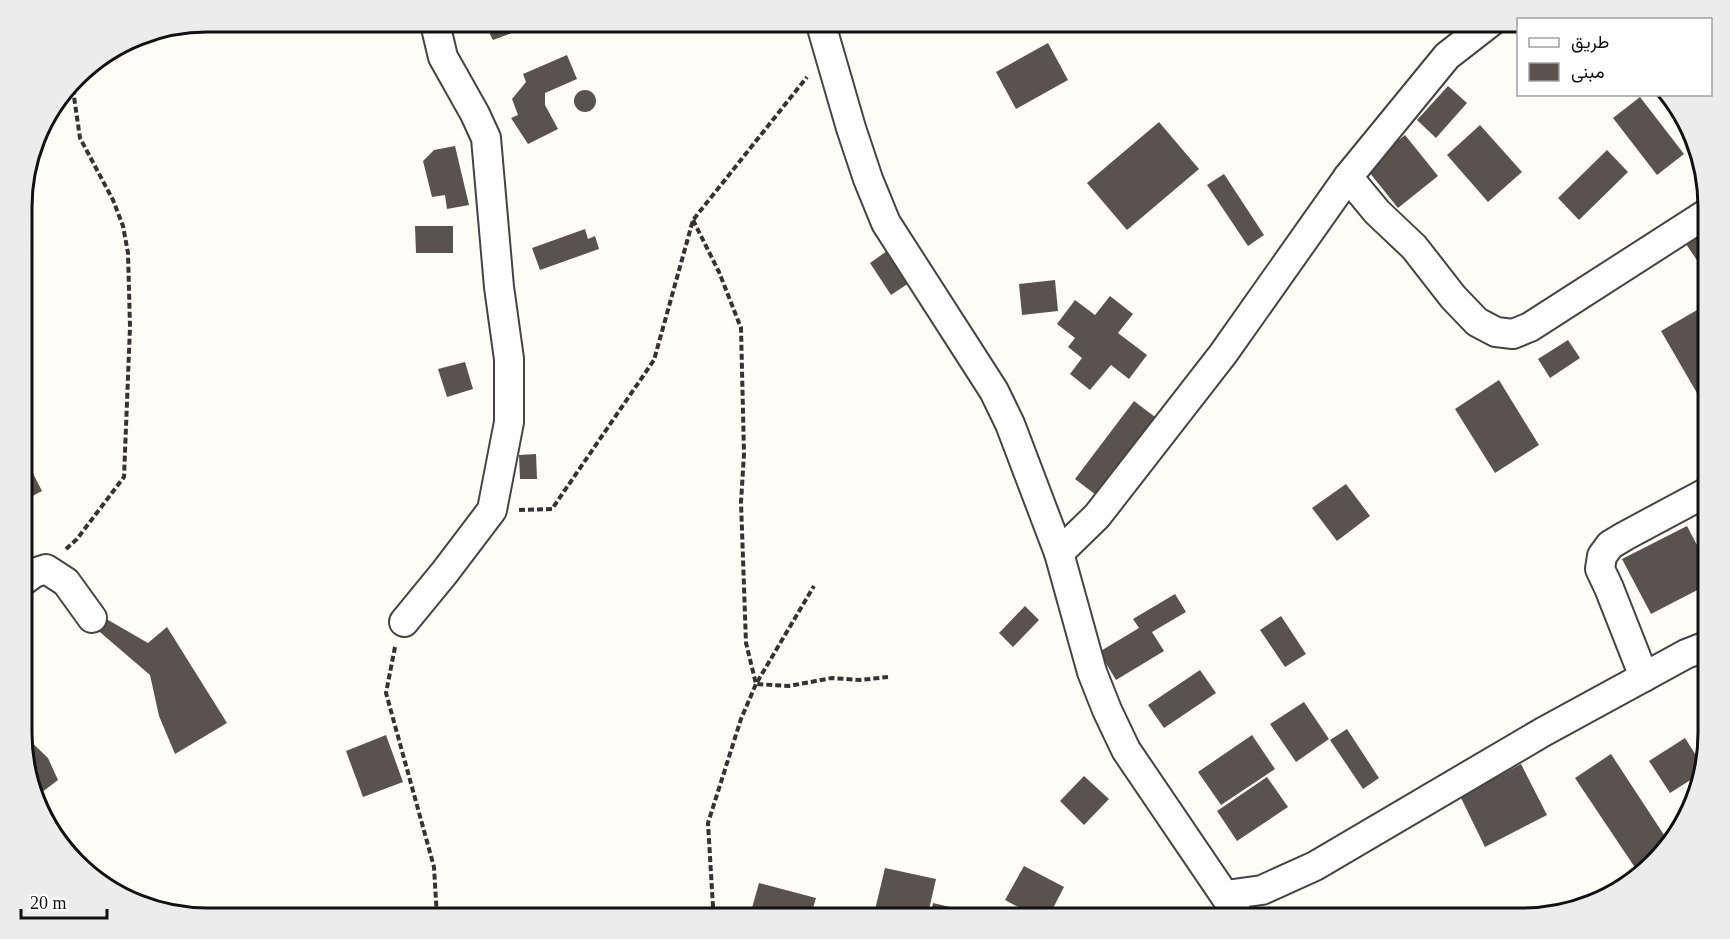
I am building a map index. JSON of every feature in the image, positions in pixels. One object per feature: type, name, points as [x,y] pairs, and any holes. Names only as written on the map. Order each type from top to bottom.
[{"type":"street","points":[[404,622],[492,510],[509,422],[509,359],[499,287],[486,138],[443,57],[437,32]]},
{"type":"street","points":[[1059,553],[1097,516],[1223,354],[1348,177],[1447,56],[1478,32]]},
{"type":"street","points":[[824,33],[865,169],[886,223],[994,391],[1010,424],[1059,553],[1092,672],[1126,750],[1233,907],[1262,890],[1315,866],[1543,732],[1698,649]]},
{"type":"street","points":[[1348,177],[1377,212],[1414,247],[1453,297],[1477,322],[1496,332],[1513,334],[1530,327],[1698,219]]},
{"type":"street","points":[[1644,677],[1600,569],[1602,556],[1610,545],[1698,497]]},
{"type":"street","points":[[34,575],[66,582],[92,618]]},
{"type":"path","points":[[492,510],[552,509],[654,360],[693,220],[819,63],[824,33]]},
{"type":"path","points":[[34,575],[77,539],[124,477],[125,466],[130,327],[128,253],[123,225],[113,200],[80,138],[73,93]]},
{"type":"path","points":[[693,220],[719,272],[741,328],[744,453],[741,502],[746,643],[756,684]]},
{"type":"path","points":[[713,907],[708,823],[741,719],[756,684],[814,586]]},
{"type":"path","points":[[404,622],[396,642],[386,693],[434,867],[436,908]]},
{"type":"path","points":[[756,684],[789,686],[832,678],[860,680],[888,677]]},
{"type":"building","points":[[489,32],[512,33],[493,40]]},
{"type":"building","points":[[1048,43],[1068,80],[1016,109],[996,72]]},
{"type":"building","points":[[567,55],[577,79],[545,93],[545,105],[558,129],[528,144],[511,118],[518,115],[512,99],[526,82],[523,74]]},
{"type":"building","points":[[1448,86],[1467,103],[1436,138],[1417,120]]},
{"type":"building","points":[[585,90],[593,93],[596,101],[593,109],[585,112],[577,109],[574,101],[577,93]]},
{"type":"building","points":[[1640,97],[1684,154],[1657,175],[1613,118]]},
{"type":"building","points":[[1159,122],[1199,169],[1127,230],[1087,183]]},
{"type":"building","points":[[1480,125],[1522,172],[1488,202],[1447,155]]},
{"type":"building","points":[[1405,135],[1438,176],[1398,208],[1365,167]]},
{"type":"building","points":[[455,146],[469,205],[447,209],[445,195],[432,197],[423,161],[434,150]]},
{"type":"building","points":[[1607,150],[1628,172],[1579,220],[1558,198]]},
{"type":"building","points":[[1224,174],[1264,235],[1248,246],[1207,185]]},
{"type":"building","points":[[415,226],[453,226],[453,253],[416,253]]},
{"type":"building","points":[[585,229],[588,239],[595,236],[599,249],[540,270],[532,248]]},
{"type":"building","points":[[1698,236],[1698,262],[1686,244]]},
{"type":"building","points":[[887,251],[909,283],[891,295],[870,263]]},
{"type":"building","points":[[1055,280],[1058,311],[1022,315],[1019,284]]},
{"type":"building","points":[[1110,296],[1133,314],[1118,333],[1147,355],[1129,379],[1111,365],[1090,390],[1070,374],[1082,358],[1068,347],[1075,338],[1057,324],[1075,300],[1095,315]]},
{"type":"building","points":[[1698,309],[1698,395],[1661,331]]},
{"type":"building","points":[[1568,340],[1580,358],[1550,378],[1538,359]]},
{"type":"building","points":[[465,362],[473,389],[447,397],[438,369]]},
{"type":"building","points":[[1499,380],[1539,445],[1495,473],[1455,409]]},
{"type":"building","points":[[1134,401],[1159,420],[1100,498],[1075,479]]},
{"type":"building","points":[[536,454],[537,479],[520,479],[519,455]]},
{"type":"building","points":[[32,472],[42,491],[32,496]]},
{"type":"building","points":[[1346,484],[1370,516],[1337,541],[1312,508]]},
{"type":"building","points":[[1687,526],[1698,547],[1698,590],[1651,614],[1622,559]]},
{"type":"building","points":[[1175,594],[1186,612],[1152,632],[1164,651],[1116,680],[1099,652],[1139,628],[1133,619]]},
{"type":"building","points":[[1025,606],[1039,620],[1013,647],[999,633]]},
{"type":"building","points":[[1281,616],[1306,654],[1285,667],[1260,630]]},
{"type":"building","points":[[103,617],[148,643],[167,627],[227,723],[175,754],[159,716],[150,675],[94,627]]},
{"type":"building","points":[[1200,670],[1216,693],[1164,728],[1148,705]]},
{"type":"building","points":[[1304,702],[1329,739],[1296,762],[1270,724]]},
{"type":"building","points":[[1347,729],[1379,778],[1363,789],[1330,740]]},
{"type":"building","points":[[386,735],[403,782],[363,797],[346,751]]},
{"type":"building","points":[[1252,735],[1275,769],[1221,805],[1198,772]]},
{"type":"building","points":[[1685,738],[1696,756],[1692,779],[1670,793],[1649,761]]},
{"type":"building","points":[[32,743],[48,758],[58,780],[42,792],[37,778]]},
{"type":"building","points":[[1611,754],[1665,836],[1635,867],[1575,778]]},
{"type":"building","points":[[1521,764],[1547,815],[1485,847],[1460,796]]},
{"type":"building","points":[[1084,776],[1109,799],[1084,825],[1060,801]]},
{"type":"building","points":[[1267,777],[1288,807],[1237,841],[1217,811]]},
{"type":"building","points":[[1024,866],[1064,887],[1053,907],[1019,907],[1005,900]]},
{"type":"building","points":[[885,868],[936,879],[929,907],[876,907]]},
{"type":"building","points":[[759,883],[816,898],[813,908],[752,908]]},
{"type":"building","points":[[933,903],[952,907],[932,907]]}]
